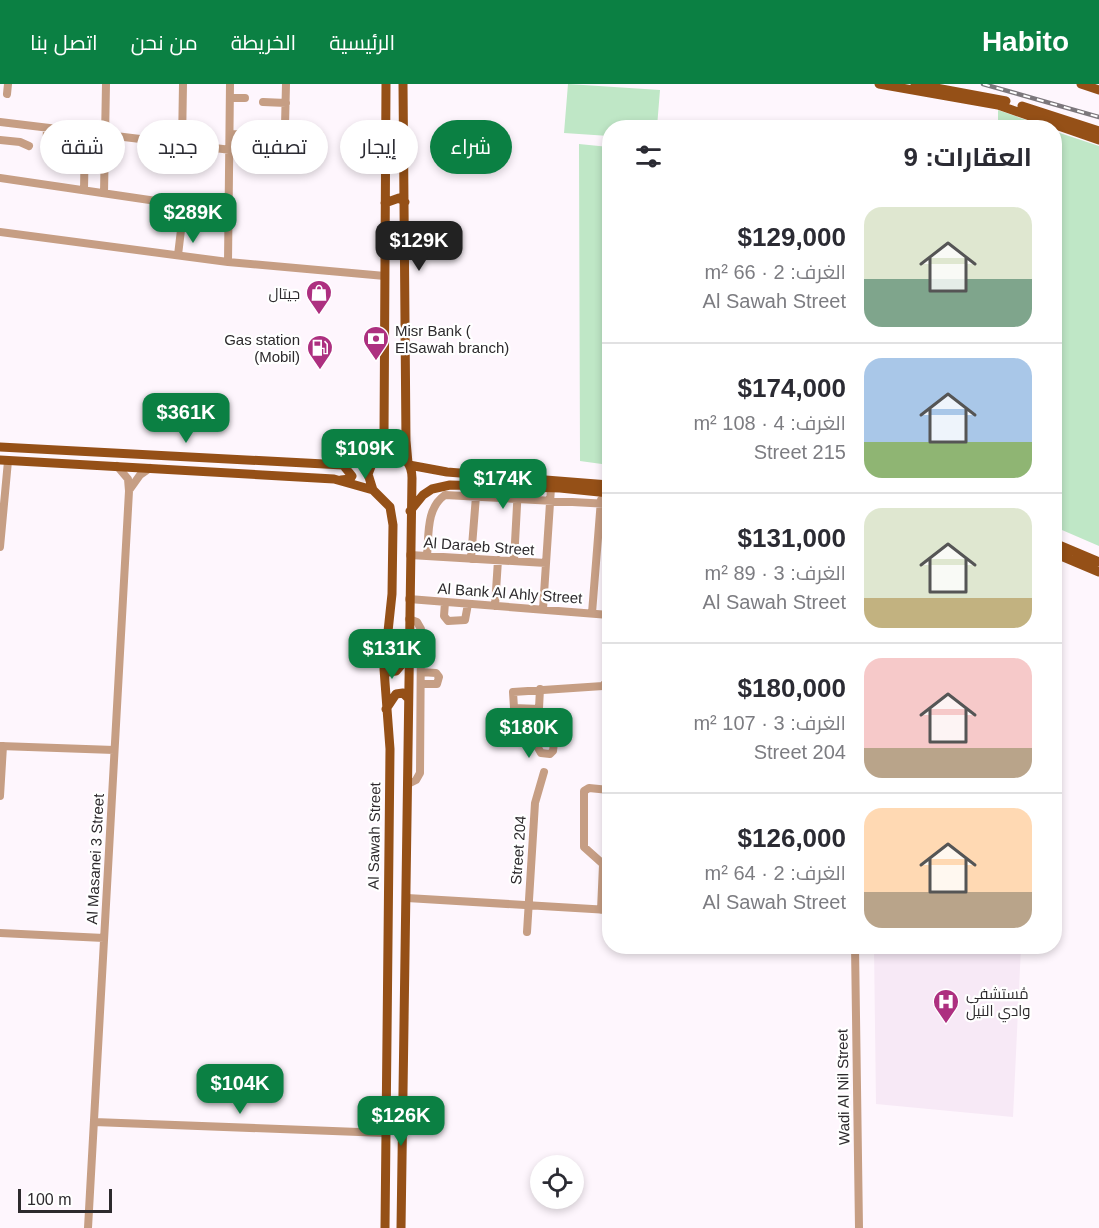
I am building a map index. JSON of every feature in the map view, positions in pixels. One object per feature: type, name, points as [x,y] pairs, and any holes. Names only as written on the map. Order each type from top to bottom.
[{"type":"main road","points":[[386,84],[386,120]]},
{"type":"main road","points":[[403,84],[404,120]]},
{"type":"main road","points":[[879,84],[998,105],[1041,120]]},
{"type":"main road","points":[[915,84],[992,97],[1099,131]]},
{"type":"main road","points":[[1081,84],[1099,90]]},
{"type":"main road","points":[[1062,127],[1099,140]]},
{"type":"main road","points":[[373,490],[368,474],[384,437],[385,174]]},
{"type":"main road","points":[[401,1228],[412,478],[406,439],[405,174]]},
{"type":"main road","points":[[385,203],[399,198],[405,202]]},
{"type":"main road","points":[[384,437],[395,441],[406,439]]},
{"type":"main road","points":[[0,447],[343,465],[394,454],[409,464],[430,470],[602,483]]},
{"type":"main road","points":[[4,460],[338,480],[352,476],[343,465]]},
{"type":"main road","points":[[430,470],[427,478],[432,489]]},
{"type":"main road","points":[[338,480],[373,490]]},
{"type":"main road","points":[[410,511],[432,489],[450,485],[551,488],[602,493]]},
{"type":"main road","name":"Al Sawah Street","points":[[373,490],[387,501],[393,514],[392,594],[386,627],[384,669],[390,754],[385,1228]]},
{"type":"main road","points":[[1062,546],[1099,562]]},
{"type":"main road","points":[[1062,556],[1099,572]]},
{"type":"main road","points":[[384,669],[388,672],[396,671],[409,656]]},
{"type":"main road","points":[[386,709],[396,694],[403,693],[408,698]]},
{"type":"main road","points":[[385,1133],[390,1136],[396,1134],[402,1117]]},
{"type":"main road","points":[[385,1168],[396,1154],[400,1155],[402,1160]]},
{"type":"street","points":[[7,94],[8,84]]},
{"type":"street","points":[[105,120],[106,84]]},
{"type":"street","points":[[182,120],[183,84]]},
{"type":"street","points":[[230,84],[231,134]]},
{"type":"street","points":[[285,120],[286,84]]},
{"type":"street","points":[[230,98],[245,98]]},
{"type":"street","points":[[263,102],[286,103]]},
{"type":"street","points":[[0,122],[40,127]]},
{"type":"street","points":[[0,140],[20,142],[29,146]]},
{"type":"street","points":[[219,149],[231,150]]},
{"type":"street","points":[[84,174],[84,190]]},
{"type":"street","points":[[104,174],[104,193]]},
{"type":"street","points":[[228,262],[231,174]]},
{"type":"street","points":[[0,178],[231,212]]},
{"type":"street","points":[[178,255],[184,205]]},
{"type":"street","points":[[0,232],[228,262],[385,276]]},
{"type":"street","points":[[0,547],[4,460]]},
{"type":"street","name":"Al Masanei 3 Street","points":[[88,1228],[129,491],[128,479],[117,466]]},
{"type":"street","points":[[129,491],[140,475],[150,468]]},
{"type":"street","points":[[514,561],[518,487]]},
{"type":"street","points":[[543,609],[551,488]]},
{"type":"street","points":[[427,556],[432,510],[437,501],[445,495],[602,504]]},
{"type":"street","points":[[471,559],[476,496]]},
{"type":"street","points":[[591,613],[602,527]]},
{"type":"street","name":"Al Daraeb Street","points":[[410,555],[546,563]]},
{"type":"street","points":[[495,606],[498,560]]},
{"type":"street","name":"Al Bank Al Ahly Street","points":[[409,599],[602,614]]},
{"type":"street","points":[[445,602],[446,620],[461,622],[467,617],[468,604]]},
{"type":"street","points":[[408,784],[416,780],[420,773],[421,684],[421,629],[417,622],[409,619]]},
{"type":"street","points":[[421,672],[436,673],[439,677],[437,684],[421,684]]},
{"type":"street","points":[[539,709],[514,708],[513,694],[517,690],[598,687],[602,684]]},
{"type":"street","points":[[540,689],[537,746],[541,753],[550,754],[553,751],[556,726]]},
{"type":"street","points":[[0,796],[1,746],[114,750]]},
{"type":"street","name":"Street 204","points":[[527,932],[534,803],[544,772]]},
{"type":"street","points":[[602,789],[589,788],[584,791],[584,847],[602,859]]},
{"type":"street","points":[[407,898],[602,910]]},
{"type":"street","points":[[0,933],[104,938]]},
{"type":"street","name":"Wadi Al Nil Street","points":[[855,954],[859,1228]]},
{"type":"street","points":[[94,1122],[385,1133]]},
{"type":"shaded area","name":"مُستشفى وادي النيل","points":[[874,954],[1021,954],[1013,1117],[876,1104]]},
{"type":"green space","points":[[568,84],[660,90],[658,120],[602,120],[602,136],[564,133]]},
{"type":"green space","points":[[998,110],[1026,120],[998,120]]},
{"type":"green space","points":[[1062,134],[1099,146],[1099,546],[1062,530]]},
{"type":"green space","points":[[579,144],[602,146],[602,464],[580,461]]},
{"type":"railway","points":[[983,84],[1099,117]]},
{"type":"place","name":"جيتال","points":[[319,316]]},
{"type":"place","name":"Misr Bank ( ElSawah branch)","points":[[376,362]]},
{"type":"place","name":"Gas station (Mobil)","points":[[320,371]]},
{"type":"place","name":"مُستشفى وادي النيل","points":[[946,1025]]}]
